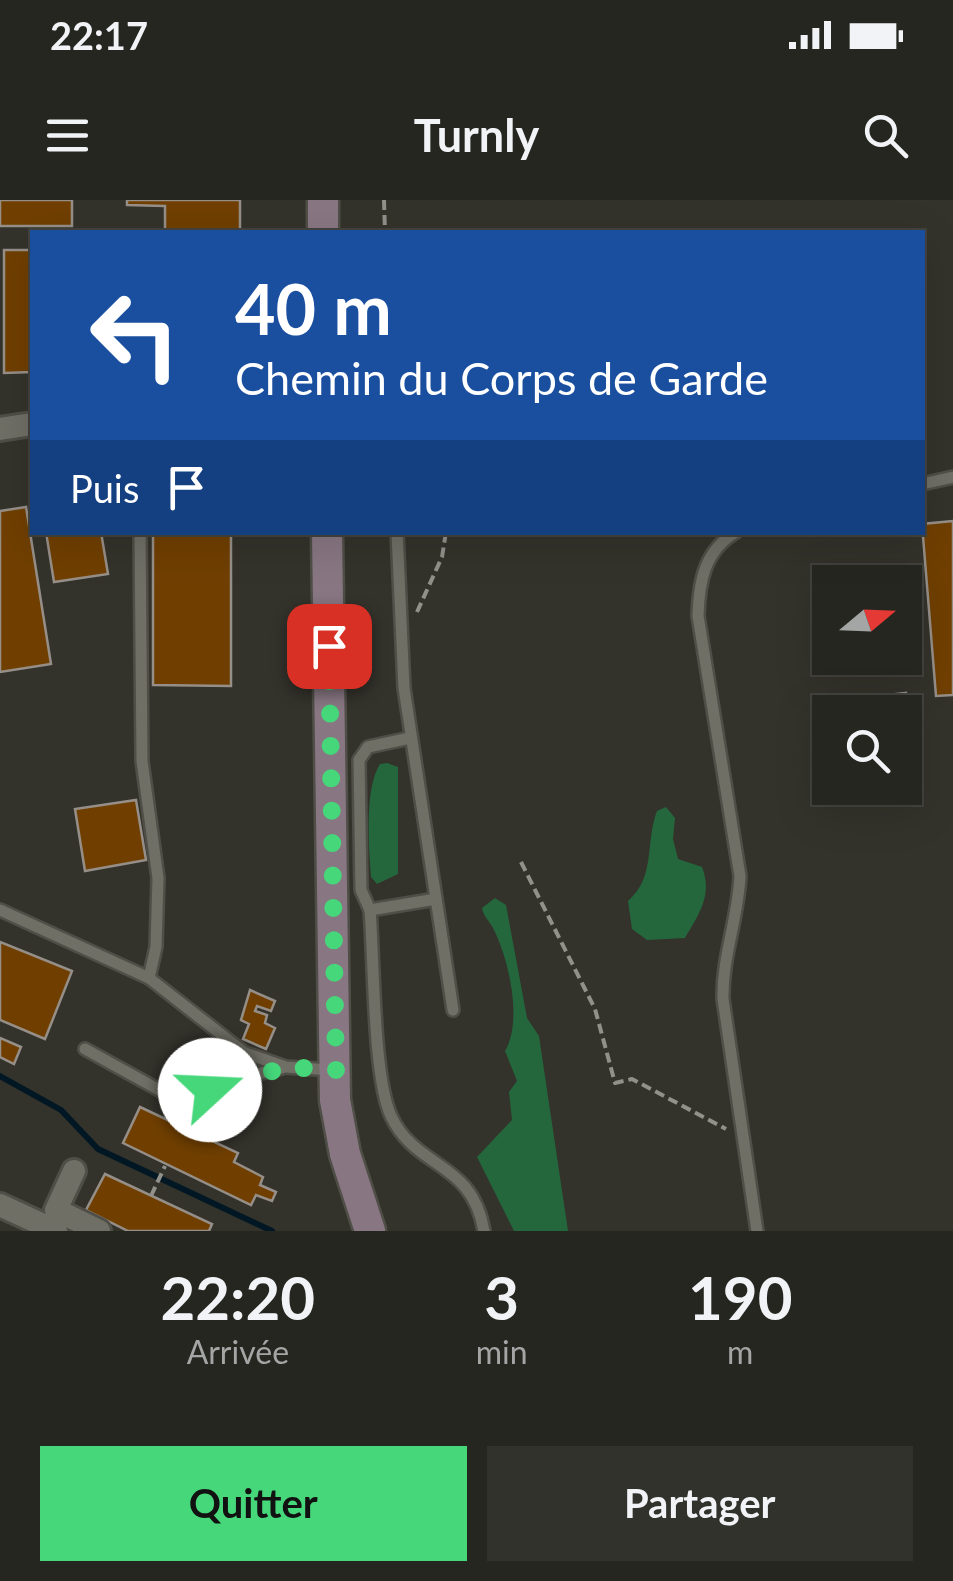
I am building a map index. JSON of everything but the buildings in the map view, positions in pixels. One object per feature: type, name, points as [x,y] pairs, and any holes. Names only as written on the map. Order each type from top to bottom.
[{"type":"street","points":[[323,200],[323,230]]},
{"type":"street","points":[[0,429],[30,424]]},
{"type":"street","points":[[327,535],[335,1100],[345,1154],[370,1231]]},
{"type":"street","points":[[336,1070],[386,1231]]},
{"type":"street","points":[[74,1170],[56,1210],[99,1231]]},
{"type":"street","points":[[0,1204],[56,1231]]},
{"type":"lane","points":[[925,483],[953,477]]},
{"type":"lane","points":[[140,535],[142,761],[158,878],[156,947],[149,978]]},
{"type":"lane","points":[[397,535],[410,738],[453,1010]]},
{"type":"lane","points":[[733,535],[710,556],[699,584],[698,616],[740,876],[738,914],[722,970],[757,1231]]},
{"type":"lane","points":[[410,738],[368,748],[359,760],[361,890],[370,910],[384,1096],[407,1140],[464,1182],[480,1204],[484,1231]]},
{"type":"lane","points":[[370,910],[436,899]]},
{"type":"lane","points":[[0,910],[149,978],[198,1013],[229,1044],[286,1067]]},
{"type":"lane","points":[[85,1049],[181,1102],[241,1078],[286,1067],[336,1070]]},
{"type":"path","points":[[384,200],[385,230]]},
{"type":"path","points":[[402,644],[442,557],[446,535]]},
{"type":"path","points":[[520,862],[595,1009],[615,1083],[632,1080],[743,1138]]},
{"type":"path","points":[[152,1196],[165,1166]]},
{"type":"green space","points":[[380,764],[398,767],[398,874],[377,884],[371,877],[370,803],[375,775]]},
{"type":"green space","points":[[666,807],[675,818],[673,839],[678,859],[702,867],[705,895],[685,938],[647,940],[632,929],[628,901],[643,881],[657,811]]},
{"type":"green space","points":[[495,898],[506,905],[527,1018],[539,1036],[568,1231],[514,1231],[477,1157],[512,1120],[509,1092],[517,1081],[505,1051],[513,1023],[509,973],[499,941],[482,908]]},
{"type":"waterway","points":[[0,1076],[61,1110],[98,1149],[272,1231]]},
{"type":"route","points":[[210,1090],[286,1067],[336,1070],[329,646]]}]
